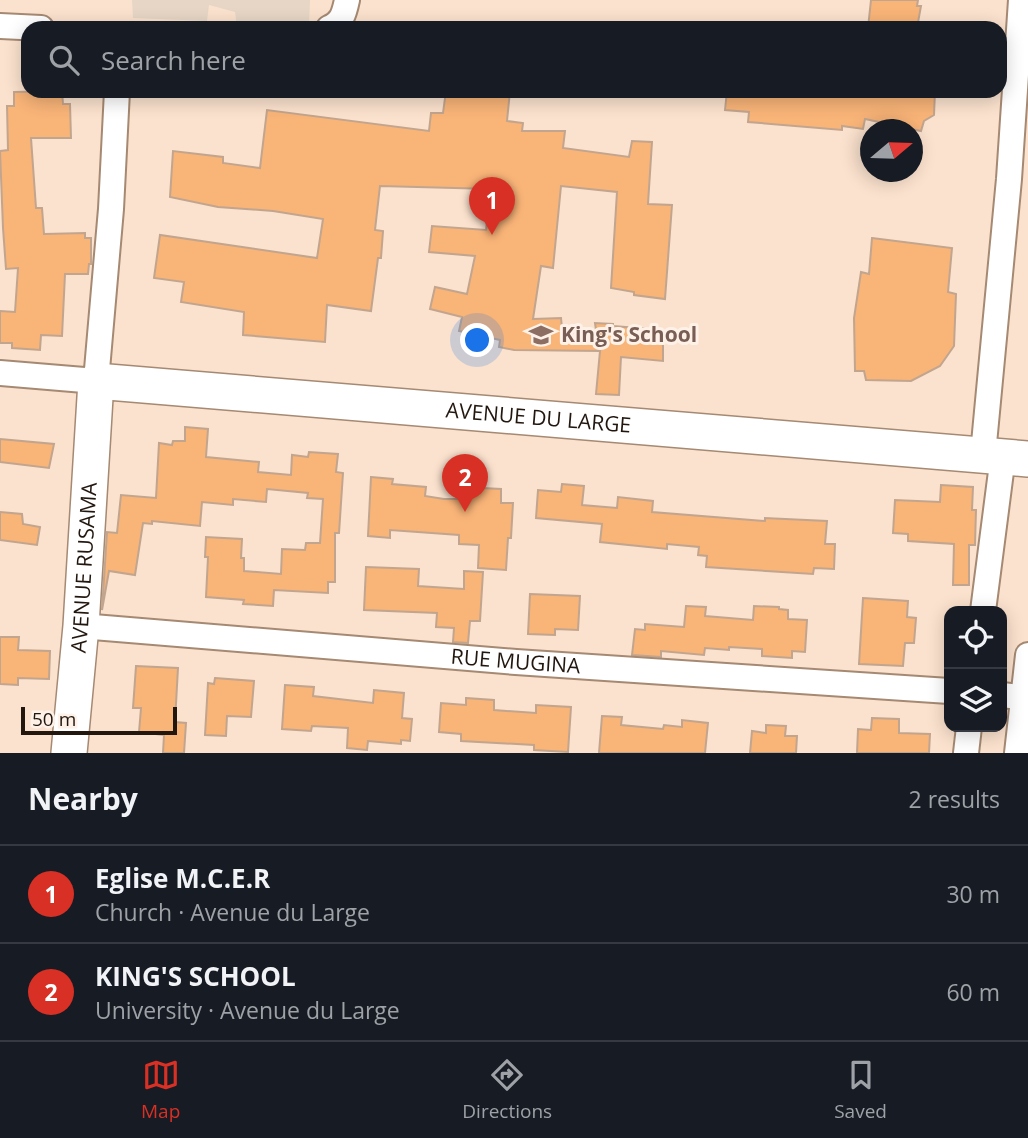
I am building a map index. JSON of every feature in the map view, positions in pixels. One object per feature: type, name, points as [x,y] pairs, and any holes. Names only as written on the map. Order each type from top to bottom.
[{"type":"main road","name":"AVENUE DU LARGE","points":[[96,382],[1005,456]]},
{"type":"main road","name":"AVENUE RUSAMA","points":[[69,753],[81,626],[96,382]]},
{"type":"street","points":[[340,21],[344,16],[347,0]]},
{"type":"street","points":[[984,606],[1005,456],[1009,179],[1021,0]]},
{"type":"street","points":[[0,26],[21,27]]},
{"type":"street","points":[[0,373],[96,382],[111,209],[117,98]]},
{"type":"street","name":"RUE MUGINA","points":[[81,626],[530,663],[944,691]]},
{"type":"street","points":[[1017,753],[1018,697],[1028,655]]},
{"type":"street","points":[[966,753],[968,732]]},
{"type":"shaded area","points":[[132,0],[310,0],[309,21],[236,21],[235,12],[209,5],[207,21],[133,18]]},
{"type":"building","points":[[871,0],[918,0],[917,6],[921,6],[918,21],[869,21]]},
{"type":"building","points":[[14,92],[21,92],[21,98],[63,98],[63,104],[70,104],[71,138],[31,138],[36,208],[42,208],[44,234],[85,233],[85,238],[91,238],[91,264],[88,274],[65,274],[62,336],[41,335],[40,350],[12,348],[12,343],[0,343],[0,311],[15,312],[18,268],[6,269],[0,151],[8,150],[7,106],[14,106]]},
{"type":"building","points":[[445,98],[509,98],[507,121],[523,123],[522,131],[565,131],[563,148],[629,157],[632,141],[652,142],[648,204],[672,205],[665,299],[634,295],[634,292],[611,288],[617,192],[561,186],[553,268],[541,266],[533,319],[561,318],[562,328],[596,330],[595,323],[663,330],[663,361],[621,357],[619,395],[596,394],[600,351],[514,350],[499,347],[500,340],[459,331],[462,317],[430,309],[435,287],[467,294],[475,256],[429,252],[432,226],[486,230],[491,189],[380,186],[375,230],[383,231],[371,311],[327,305],[325,342],[243,335],[244,312],[181,302],[184,282],[154,278],[160,235],[317,258],[323,219],[273,211],[218,207],[170,197],[173,151],[223,157],[223,163],[260,168],[267,110],[429,131],[431,113],[443,113]]},
{"type":"building","points":[[726,98],[935,98],[934,115],[923,124],[923,119],[860,119],[860,129],[842,126],[842,130],[748,122],[749,112],[725,110]]},
{"type":"building","points":[[872,238],[952,248],[948,292],[956,294],[954,346],[940,366],[911,381],[866,380],[864,371],[855,371],[854,318],[861,272],[869,274]]},
{"type":"building","points":[[185,427],[208,429],[206,457],[259,462],[258,472],[291,475],[292,455],[308,457],[309,452],[338,454],[336,472],[343,473],[339,533],[335,533],[335,582],[328,582],[328,593],[274,590],[273,606],[206,597],[206,537],[242,539],[241,558],[244,558],[244,571],[281,574],[282,549],[305,550],[306,543],[320,543],[323,499],[307,498],[308,493],[267,489],[266,502],[233,499],[233,505],[202,502],[200,526],[152,521],[152,524],[143,523],[135,575],[109,571],[102,610],[107,532],[117,533],[121,495],[156,498],[159,443],[172,445],[173,441],[185,441]]},
{"type":"building","points":[[0,439],[54,444],[49,468],[0,462]]},
{"type":"building","points":[[371,477],[393,479],[392,484],[426,487],[425,496],[444,499],[462,499],[463,487],[501,489],[501,503],[513,503],[506,570],[478,568],[479,545],[459,544],[459,535],[390,530],[390,538],[368,536]]},
{"type":"building","points":[[562,484],[584,486],[582,505],[617,508],[618,497],[653,501],[652,512],[765,521],[765,518],[827,521],[825,544],[835,544],[834,569],[814,568],[813,574],[706,567],[707,556],[698,555],[699,547],[667,544],[667,549],[600,542],[602,524],[536,518],[538,490],[561,492]]},
{"type":"building","points":[[941,485],[973,487],[972,510],[976,510],[975,545],[969,545],[969,585],[953,585],[954,544],[908,541],[908,534],[893,533],[895,500],[940,502]]},
{"type":"building","points":[[0,512],[22,514],[23,524],[40,527],[37,545],[0,540]]},
{"type":"building","points":[[366,567],[419,569],[418,586],[464,589],[464,571],[483,572],[480,621],[470,621],[468,643],[453,642],[454,628],[436,627],[437,613],[364,610]]},
{"type":"building","points":[[530,594],[580,596],[578,630],[555,629],[555,635],[528,634]]},
{"type":"building","points":[[863,598],[908,601],[907,617],[916,618],[914,643],[905,643],[903,666],[859,664]]},
{"type":"building","points":[[686,606],[706,607],[705,616],[753,620],[754,606],[788,610],[788,619],[807,620],[805,652],[792,651],[792,658],[762,656],[762,649],[729,647],[729,650],[705,648],[704,655],[661,651],[661,657],[632,655],[635,629],[645,630],[645,624],[684,627]]},
{"type":"building","points":[[0,637],[19,637],[18,650],[50,651],[49,679],[18,678],[18,685],[0,684]]},
{"type":"building","points":[[136,666],[178,668],[175,722],[186,723],[184,753],[163,753],[164,735],[139,732],[141,708],[133,708]]},
{"type":"building","points":[[215,678],[254,681],[251,717],[227,716],[226,736],[205,735],[208,683],[214,684]]},
{"type":"building","points":[[285,685],[314,687],[313,696],[373,703],[374,690],[404,693],[402,718],[412,719],[410,741],[401,740],[401,744],[368,741],[367,750],[347,748],[348,728],[312,726],[311,731],[282,729]]},
{"type":"building","points":[[466,698],[494,700],[494,710],[536,713],[536,705],[571,707],[568,752],[534,750],[534,745],[461,741],[461,734],[439,732],[441,703],[466,705]]},
{"type":"building","points":[[602,716],[622,717],[621,725],[663,729],[664,725],[682,727],[682,720],[708,723],[705,753],[599,753]]},
{"type":"building","points":[[872,718],[899,719],[899,733],[930,734],[929,753],[857,753],[858,729],[871,730]]},
{"type":"building","points":[[766,725],[786,726],[785,736],[797,736],[796,753],[750,753],[752,731],[766,733]]},
{"type":"place","name":"Eglise M.C.E.R","points":[[492,235]]},
{"type":"place","name":"King's School","points":[[541,335]]},
{"type":"place","name":"KING'S SCHOOL","points":[[465,512]]}]
